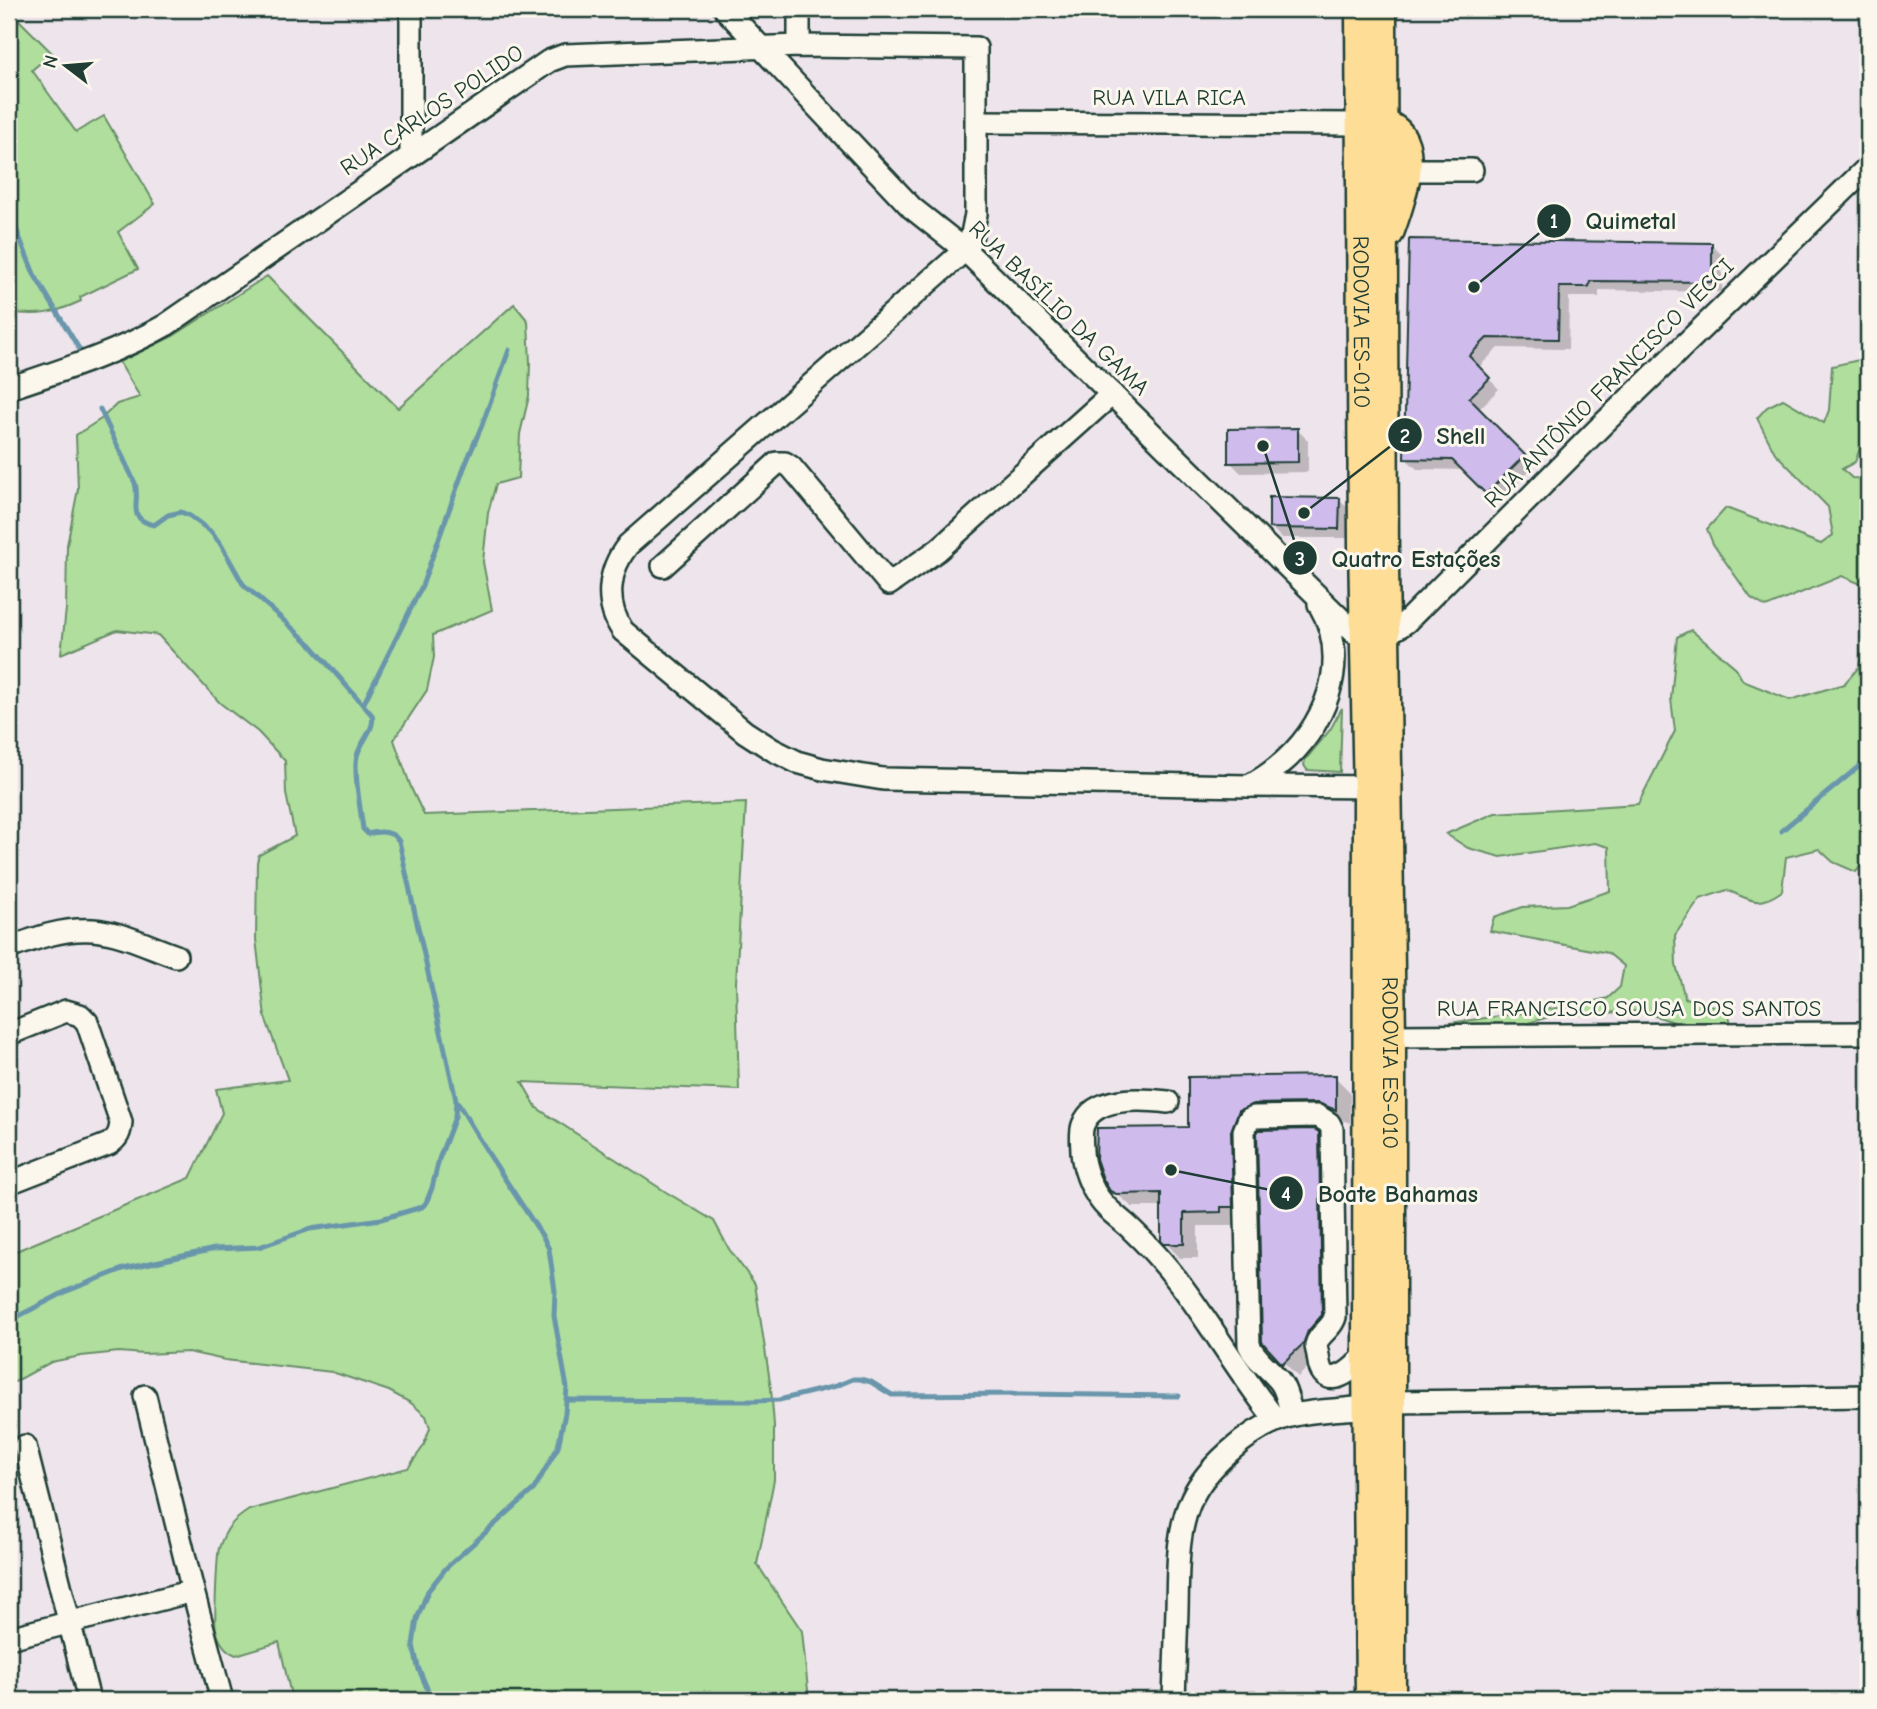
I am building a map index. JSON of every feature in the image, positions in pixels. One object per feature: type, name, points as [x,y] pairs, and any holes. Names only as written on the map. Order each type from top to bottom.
[{"type":"main road","name":"RODOVIA ES-010","points":[[1360,9],[1382,252],[1375,635],[1378,787],[1391,1036],[1370,1700]]},
{"type":"main road","name":"RODOVIA ES-010","points":[[1375,635],[1362,460],[1372,124],[1382,9]]},
{"type":"main road","points":[[1372,124],[1391,126],[1400,136],[1406,156],[1407,170],[1402,195],[1382,252]]},
{"type":"main road","name":"RODOVIA ES-010","points":[[1378,787],[1367,1350],[1380,1404],[1391,1700]]},
{"type":"street","points":[[411,9],[411,155]]},
{"type":"street","name":"RUA BASÍLIO DA GAMA","points":[[725,9],[912,208],[965,250],[1355,633],[1375,635]]},
{"type":"street","points":[[799,9],[799,46]]},
{"type":"street","name":"RUA CARLOS POLIDO","points":[[9,388],[104,355],[166,325],[549,61],[565,55],[799,46],[976,48],[977,122]]},
{"type":"street","points":[[977,122],[976,214],[971,239],[965,250],[628,545],[620,556],[611,583],[616,621],[623,631],[745,732],[797,762],[821,769],[883,779],[1378,787]]},
{"type":"street","name":"RUA VILA RICA","points":[[977,122],[1372,124]]},
{"type":"street","name":"RUA ANTÔNIO FRANCISCO VECCI","points":[[1375,635],[1406,622],[1602,425],[1868,167]]},
{"type":"street","points":[[1407,170],[1472,170]]},
{"type":"street","points":[[663,566],[777,463],[785,463],[889,584],[938,550],[1112,394]]},
{"type":"street","points":[[1249,786],[1276,769],[1299,746],[1327,701],[1334,657],[1332,637],[1329,623],[1313,592]]},
{"type":"street","points":[[9,948],[46,935],[74,930],[96,930],[176,956]]},
{"type":"street","points":[[9,1034],[66,1011],[80,1015],[87,1022],[121,1122],[117,1139],[109,1144],[9,1183]]},
{"type":"street","name":"RUA FRANCISCO SOUSA DOS SANTOS","points":[[1391,1036],[1868,1033]]},
{"type":"street","points":[[1168,1102],[1134,1099],[1108,1104],[1088,1115],[1081,1128],[1083,1160],[1093,1188],[1100,1201],[1160,1259],[1201,1312],[1260,1401],[1284,1418]]},
{"type":"street","points":[[1284,1418],[1285,1390],[1281,1382],[1255,1356],[1249,1345],[1244,1131],[1249,1119],[1318,1116],[1329,1123],[1332,1129],[1335,1317],[1316,1347],[1321,1371],[1331,1377],[1348,1372],[1361,1362],[1367,1350]]},
{"type":"street","points":[[145,1396],[222,1700]]},
{"type":"street","points":[[1174,1700],[1178,1564],[1183,1528],[1192,1499],[1206,1476],[1241,1440],[1284,1418],[1380,1404],[1868,1396]]},
{"type":"street","points":[[24,1446],[89,1700]]},
{"type":"street","points":[[9,1638],[193,1591]]},
{"type":"green space","points":[[9,10],[52,53],[32,70],[76,132],[104,116],[155,204],[118,232],[138,269],[80,297],[81,301],[38,314],[9,312]]},
{"type":"green space","points":[[267,276],[398,408],[514,304],[528,321],[529,396],[520,434],[518,478],[496,484],[488,513],[483,562],[492,610],[433,635],[434,657],[427,690],[394,740],[424,815],[746,803],[736,983],[739,1090],[522,1082],[537,1108],[714,1221],[729,1249],[755,1284],[774,1425],[774,1480],[757,1564],[802,1631],[809,1700],[292,1700],[279,1642],[236,1655],[226,1648],[219,1638],[215,1625],[217,1575],[219,1548],[224,1535],[234,1522],[249,1510],[408,1468],[423,1447],[430,1428],[426,1416],[411,1403],[389,1391],[332,1372],[225,1360],[188,1352],[119,1352],[81,1356],[51,1362],[9,1385],[9,1254],[190,1178],[222,1113],[216,1089],[288,1080],[265,1017],[256,939],[259,855],[295,836],[286,794],[285,761],[258,732],[220,703],[158,635],[117,630],[61,654],[66,609],[67,545],[78,489],[76,435],[101,419],[117,404],[140,397],[119,362],[173,336]]},
{"type":"green space","points":[[1863,359],[1868,364],[1868,426],[1855,462],[1842,469],[1852,478],[1868,479],[1868,587],[1842,576],[1766,607],[1751,598],[1713,544],[1707,529],[1726,508],[1821,544],[1833,535],[1828,507],[1775,453],[1757,418],[1767,407],[1783,399],[1824,423],[1829,410],[1832,366]]},
{"type":"green space","points":[[1865,625],[1868,627],[1866,860],[1856,872],[1833,862],[1819,849],[1786,857],[1782,891],[1761,901],[1749,900],[1727,890],[1700,899],[1675,935],[1676,965],[1685,998],[1728,1010],[1731,1024],[1703,1041],[1674,1022],[1639,1011],[1552,1016],[1452,1045],[1441,1034],[1450,1023],[1578,1005],[1608,998],[1620,987],[1624,966],[1608,953],[1490,931],[1494,917],[1523,907],[1567,905],[1610,891],[1609,847],[1595,843],[1501,857],[1468,848],[1446,834],[1495,813],[1638,804],[1675,731],[1671,699],[1677,637],[1691,630],[1735,667],[1743,681],[1790,700],[1844,684],[1859,667]]},
{"type":"green space","points":[[1342,708],[1340,772],[1307,770],[1305,760],[1330,730]]},
{"type":"building","points":[[1409,239],[1712,243],[1712,282],[1590,281],[1589,287],[1559,287],[1558,339],[1487,338],[1469,356],[1490,378],[1469,398],[1525,455],[1486,494],[1452,460],[1404,459]]},
{"type":"building","points":[[1298,428],[1298,462],[1228,463],[1228,429]]},
{"type":"building","points":[[1269,497],[1340,498],[1339,529],[1269,528]]},
{"type":"building","points":[[1336,1075],[1336,1110],[1318,1103],[1254,1104],[1239,1110],[1231,1131],[1233,1207],[1221,1207],[1221,1212],[1184,1213],[1184,1244],[1164,1244],[1161,1241],[1161,1193],[1116,1194],[1110,1191],[1103,1179],[1096,1159],[1097,1128],[1188,1127],[1188,1077]]},
{"type":"building","points":[[1314,1129],[1319,1132],[1322,1315],[1308,1331],[1303,1344],[1282,1364],[1262,1342],[1257,1133],[1259,1130]]},
{"type":"waterway","points":[[9,211],[34,274],[81,352]]},
{"type":"waterway","points":[[363,705],[422,586],[509,350]]},
{"type":"waterway","points":[[100,409],[135,483],[136,509],[140,518],[154,525],[168,515],[181,512],[210,531],[220,543],[243,584],[310,644],[372,715],[372,725],[356,763],[363,829],[368,834],[389,833],[399,841],[456,1100],[549,1249],[555,1291],[554,1316],[567,1388],[558,1447],[534,1489],[446,1568],[428,1591],[417,1619],[413,1645],[418,1667],[432,1700]]},
{"type":"waterway","points":[[1781,831],[1868,759]]},
{"type":"waterway","points":[[9,1321],[67,1291],[123,1269],[215,1249],[259,1247],[310,1229],[381,1219],[422,1207],[432,1188],[439,1159],[455,1117],[456,1100]]},
{"type":"waterway","points":[[566,1400],[779,1400],[853,1379],[871,1382],[892,1395],[1179,1396]]},
{"type":"place","name":"Quimetal","points":[[1474,287]]},
{"type":"place","name":"Quatro Estações","points":[[1263,446]]},
{"type":"place","name":"Shell","points":[[1304,513]]},
{"type":"place","name":"Boate Bahamas","points":[[1171,1170]]}]
